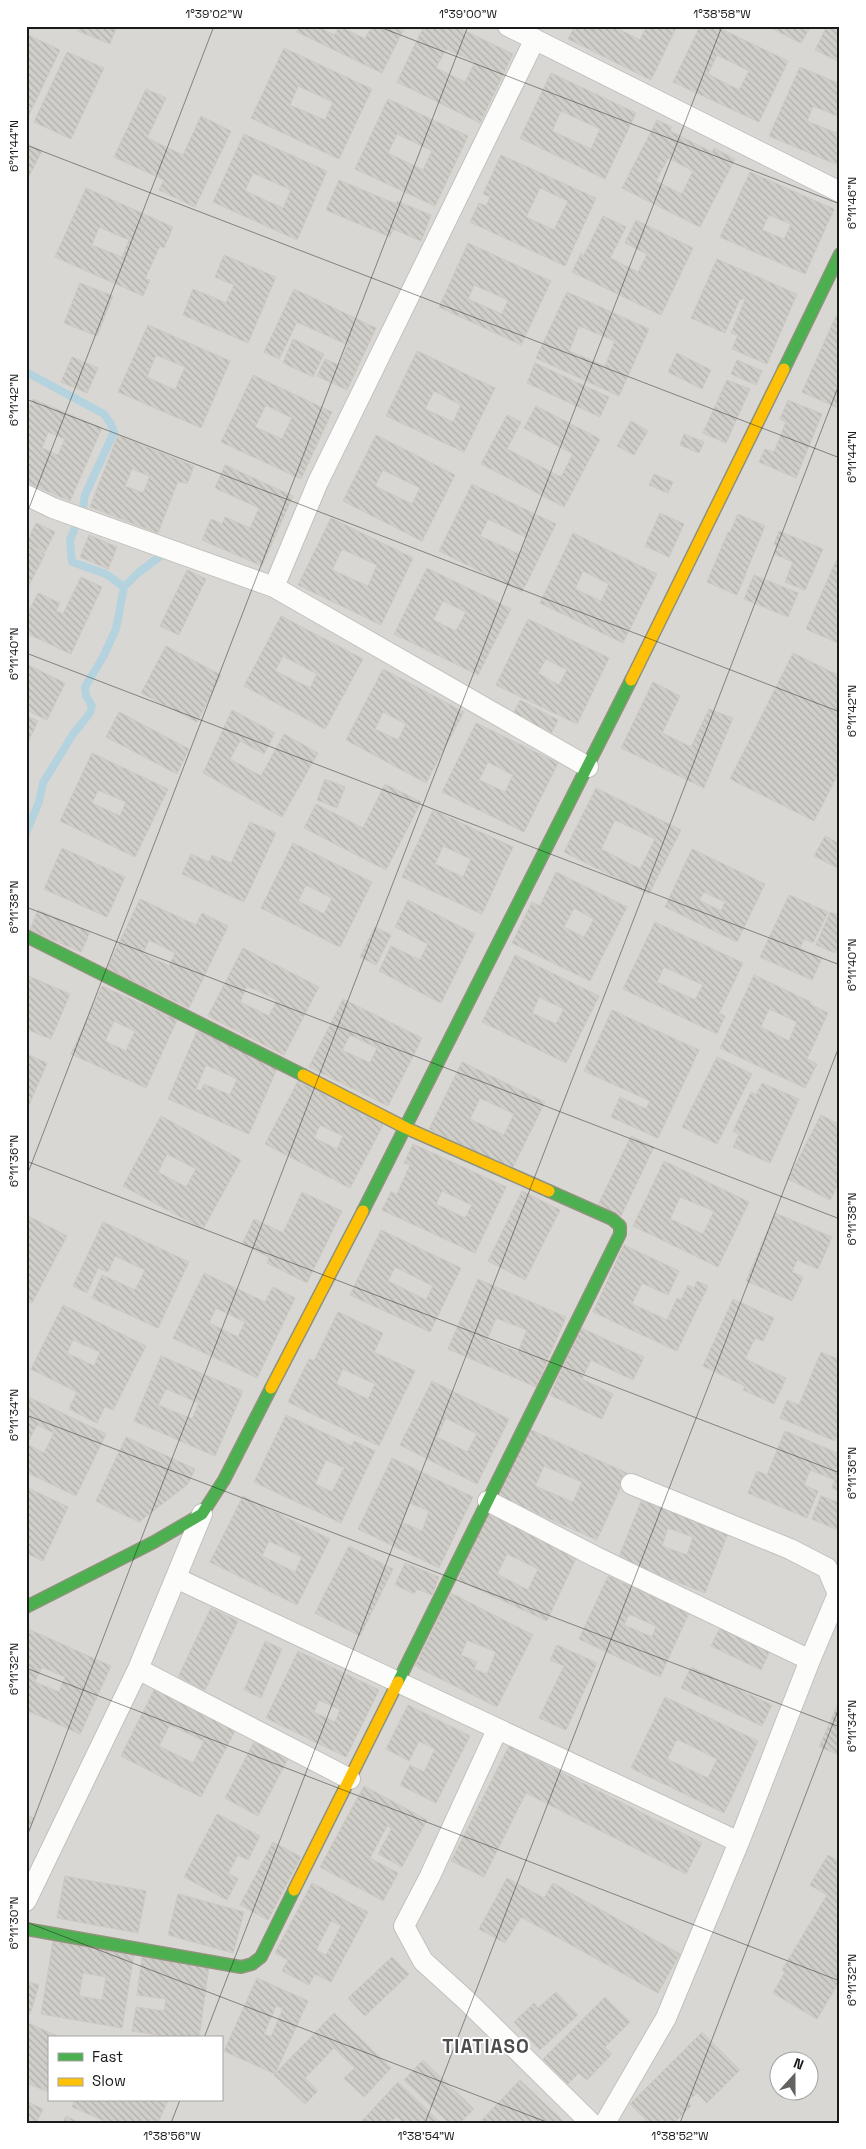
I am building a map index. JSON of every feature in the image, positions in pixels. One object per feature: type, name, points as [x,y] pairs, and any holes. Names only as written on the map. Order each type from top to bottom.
[{"type":"street","points":[[508,26],[840,192]]},
{"type":"street","points":[[274,588],[318,482],[535,39]]},
{"type":"street","points":[[26,1901],[138,1669],[202,1514],[224,1480],[406,1128],[588,767],[840,254]]},
{"type":"street","points":[[26,495],[53,508],[274,588],[588,767]]},
{"type":"street","points":[[26,936],[221,1032],[406,1128],[612,1219],[620,1226],[620,1234],[261,1956],[252,1964],[241,1967],[26,1929]]},
{"type":"street","points":[[605,2123],[666,2018],[838,1594],[827,1568],[790,1548],[632,1484]]},
{"type":"street","points":[[488,1501],[596,1557],[810,1660]]},
{"type":"street","points":[[26,1607],[154,1542],[202,1514]]},
{"type":"street","points":[[176,1578],[739,1842]]},
{"type":"street","points":[[138,1669],[350,1778]]},
{"type":"street","points":[[497,1730],[430,1876],[404,1926],[423,1961],[467,2001],[591,2123]]},
{"type":"shaded area","points":[[26,26],[840,26],[840,2123],[26,2123]]},
{"type":"building","points":[[80,26],[117,26],[110,44],[78,31]]},
{"type":"building","points":[[300,26],[308,26],[318,31],[320,28],[335,35],[339,26],[365,39],[372,26],[405,26],[382,73],[297,32]]},
{"type":"building","points":[[424,26],[455,26],[513,54],[480,123],[397,82]],"holes":[[[446,49],[475,62],[465,82],[436,68]]]},
{"type":"building","points":[[575,26],[613,26],[640,40],[647,26],[677,26],[651,80],[568,39]]},
{"type":"building","points":[[700,26],[715,26],[788,61],[759,122],[673,82]],"holes":[[[717,55],[749,71],[739,90],[708,74]]]},
{"type":"building","points":[[767,26],[811,26],[801,43]]},
{"type":"building","points":[[827,26],[840,26],[840,62],[815,50]]},
{"type":"building","points":[[26,34],[60,50],[26,121]]},
{"type":"building","points":[[284,48],[372,89],[339,159],[251,118]],"holes":[[[298,86],[333,102],[325,120],[290,105]]]},
{"type":"building","points":[[67,52],[104,68],[71,139],[34,122]]},
{"type":"building","points":[[800,67],[840,84],[840,117],[813,106],[807,121],[836,133],[840,126],[840,166],[769,136]]},
{"type":"building","points":[[551,73],[636,113],[605,179],[520,138]],"holes":[[[561,111],[600,129],[591,149],[552,131]]]},
{"type":"building","points":[[146,89],[166,98],[147,138],[183,155],[201,116],[231,131],[195,207],[159,190],[164,180],[114,157]]},
{"type":"building","points":[[388,99],[468,136],[435,206],[355,169]],"holes":[[[397,134],[432,151],[423,170],[388,153]]]},
{"type":"building","points":[[657,120],[672,127],[670,131],[712,152],[714,148],[735,159],[700,227],[622,188]],"holes":[[[668,158],[693,171],[682,194],[656,181]]]},
{"type":"building","points":[[244,134],[327,171],[297,240],[213,202]],"holes":[[[253,173],[291,190],[283,208],[245,191]]]},
{"type":"building","points":[[26,143],[42,151],[26,182]]},
{"type":"building","points":[[501,155],[596,198],[565,266],[470,222],[479,203],[486,206],[490,197],[483,194]],"holes":[[[540,188],[568,201],[554,230],[526,217]]]},
{"type":"building","points":[[750,172],[834,209],[805,274],[720,237]],"holes":[[[769,215],[791,224],[784,239],[762,230]]]},
{"type":"building","points":[[339,180],[396,204],[397,201],[431,215],[421,241],[393,229],[390,237],[326,210]]},
{"type":"building","points":[[86,188],[173,227],[164,248],[160,246],[145,279],[150,280],[143,296],[55,257]],"holes":[[[99,227],[129,240],[122,257],[92,245]]]},
{"type":"building","points":[[603,216],[626,227],[610,258],[638,272],[647,254],[625,243],[636,220],[693,248],[661,315],[572,272],[581,253],[584,255]]},
{"type":"building","points":[[468,243],[551,281],[521,345],[439,307]],"holes":[[[474,285],[508,300],[502,314],[468,299]]]},
{"type":"building","points":[[224,255],[276,277],[248,343],[183,315],[193,289],[226,303],[234,285],[215,277]]},
{"type":"building","points":[[717,259],[797,294],[767,364],[732,349],[738,335],[731,333],[745,300],[740,299],[725,333],[691,318]]},
{"type":"building","points":[[80,283],[113,296],[97,336],[64,323]]},
{"type":"building","points":[[294,289],[376,328],[347,390],[317,376],[325,359],[339,365],[348,345],[297,322],[279,359],[264,352]]},
{"type":"building","points":[[567,292],[649,329],[619,396],[536,358]],"holes":[[[579,326],[615,341],[605,366],[569,351]]]},
{"type":"building","points":[[836,316],[840,318],[840,409],[802,392]]},
{"type":"building","points":[[148,325],[230,361],[201,428],[118,392]],"holes":[[[156,355],[185,367],[175,390],[147,377]]]},
{"type":"building","points":[[293,339],[324,354],[313,377],[283,363]]},
{"type":"building","points":[[417,351],[495,388],[464,452],[386,416]],"holes":[[[434,391],[461,405],[453,422],[425,409]]]},
{"type":"building","points":[[677,353],[711,370],[702,389],[668,372]]},
{"type":"building","points":[[72,357],[98,368],[87,393],[61,382]]},
{"type":"building","points":[[737,360],[762,371],[756,385],[731,374]]},
{"type":"building","points":[[535,363],[609,397],[600,417],[527,383]]},
{"type":"building","points":[[253,375],[332,412],[301,479],[221,442]],"holes":[[[266,405],[292,418],[282,439],[255,427]]]},
{"type":"building","points":[[727,380],[750,389],[726,443],[703,433]]},
{"type":"building","points":[[33,399],[102,428],[70,501],[26,482],[26,413]],"holes":[[[48,432],[65,439],[58,455],[42,448]]]},
{"type":"building","points":[[788,400],[822,414],[796,478],[759,462],[765,449],[774,452],[786,422],[780,419]]},
{"type":"building","points":[[536,406],[600,439],[564,507],[481,464],[507,415],[521,422],[507,449],[561,477],[573,454],[524,428]]},
{"type":"building","points":[[631,421],[648,431],[634,455],[617,446]]},
{"type":"building","points":[[684,434],[704,442],[699,453],[680,445]]},
{"type":"building","points":[[118,435],[194,466],[187,484],[178,481],[158,533],[90,507]],"holes":[[[132,469],[150,476],[143,493],[125,486]]]},
{"type":"building","points":[[376,435],[455,475],[422,541],[343,501]],"holes":[[[383,470],[420,488],[412,504],[375,486]]]},
{"type":"building","points":[[225,465],[293,496],[262,566],[202,540],[211,519],[222,524],[225,517],[250,528],[259,508],[215,488]]},
{"type":"building","points":[[654,474],[673,482],[668,493],[649,485]]},
{"type":"building","points":[[472,484],[556,524],[522,592],[439,551]],"holes":[[[488,519],[527,538],[519,554],[480,536]]]},
{"type":"building","points":[[660,513],[684,524],[669,557],[645,546]]},
{"type":"building","points":[[738,514],[765,526],[737,595],[707,582],[728,532],[730,533]]},
{"type":"building","points":[[331,518],[413,558],[381,625],[298,585]],"holes":[[[342,549],[377,565],[368,586],[332,570]]]},
{"type":"building","points":[[36,523],[55,532],[45,552],[26,543]]},
{"type":"building","points":[[779,531],[823,549],[805,590],[785,582],[793,562],[774,554],[777,546],[774,544]]},
{"type":"building","points":[[573,533],[657,574],[623,643],[540,603]],"holes":[[[583,571],[609,584],[601,601],[575,589]]]},
{"type":"building","points":[[89,535],[117,547],[108,569],[80,557]]},
{"type":"building","points":[[26,544],[45,554],[26,591]]},
{"type":"building","points":[[836,561],[840,562],[840,644],[806,629]]},
{"type":"building","points":[[427,568],[511,609],[478,675],[394,634]],"holes":[[[443,601],[466,612],[456,631],[433,620]]]},
{"type":"building","points":[[187,570],[206,579],[179,635],[160,626]]},
{"type":"building","points":[[754,575],[798,593],[788,617],[744,599]]},
{"type":"building","points":[[81,577],[102,587],[71,654],[26,633],[26,617],[38,593],[60,603],[56,611],[63,614]]},
{"type":"building","points":[[281,616],[363,659],[325,729],[244,686]],"holes":[[[283,656],[317,674],[310,688],[275,671]]]},
{"type":"building","points":[[528,619],[609,658],[577,724],[496,685]],"holes":[[[546,659],[567,670],[559,685],[538,673]]]},
{"type":"building","points":[[166,646],[221,675],[197,722],[141,693]]},
{"type":"building","points":[[793,653],[840,676],[840,770],[814,821],[730,779]]},
{"type":"building","points":[[26,664],[65,683],[47,720],[26,710]]},
{"type":"building","points":[[383,669],[464,712],[426,783],[346,740]],"holes":[[[383,712],[406,724],[398,740],[375,729]]]},
{"type":"building","points":[[653,682],[680,696],[662,733],[691,747],[709,709],[733,718],[704,788],[621,748]]},
{"type":"building","points":[[520,700],[558,720],[550,736],[512,716]]},
{"type":"building","points":[[232,710],[275,733],[264,754],[240,741],[230,759],[261,776],[284,734],[318,753],[282,817],[203,773]]},
{"type":"building","points":[[119,712],[189,749],[177,774],[106,737]]},
{"type":"building","points":[[26,715],[38,721],[26,746]]},
{"type":"building","points":[[476,723],[558,763],[524,832],[442,792]],"holes":[[[488,762],[513,775],[505,792],[479,780]]]},
{"type":"building","points":[[92,753],[168,789],[135,857],[60,821]],"holes":[[[98,790],[126,802],[120,816],[92,803]]]},
{"type":"building","points":[[325,779],[345,787],[337,808],[317,800]]},
{"type":"building","points":[[385,784],[421,802],[386,870],[304,828],[316,804],[363,828]]},
{"type":"building","points":[[596,788],[681,830],[649,894],[564,852]],"holes":[[[615,820],[655,839],[640,869],[601,849]]]},
{"type":"building","points":[[433,810],[513,847],[482,914],[402,877]],"holes":[[[443,846],[471,859],[463,877],[435,864]]]},
{"type":"building","points":[[250,822],[276,833],[244,902],[182,874],[191,854],[209,862],[212,855],[231,863]]},
{"type":"building","points":[[825,836],[840,844],[840,869],[814,856]]},
{"type":"building","points":[[293,843],[372,882],[340,947],[261,908]],"holes":[[[306,885],[332,898],[324,914],[298,901]]]},
{"type":"building","points":[[62,848],[125,877],[107,917],[44,889]]},
{"type":"building","points":[[692,849],[765,884],[737,942],[665,907]],"holes":[[[704,892],[725,902],[721,911],[699,900]]]},
{"type":"building","points":[[556,872],[627,907],[590,981],[512,943],[532,902],[540,906]],"holes":[[[574,908],[594,919],[584,937],[564,927]]]},
{"type":"building","points":[[789,895],[828,912],[813,943],[804,939],[800,948],[822,958],[812,980],[760,957]]},
{"type":"building","points":[[140,899],[196,925],[202,913],[228,926],[189,1008],[107,968]],"holes":[[[149,940],[175,953],[169,966],[143,953]]]},
{"type":"building","points":[[408,900],[475,934],[441,1003],[379,971],[391,946],[420,960],[428,944],[395,927]]},
{"type":"building","points":[[38,910],[90,932],[81,952],[30,930]]},
{"type":"building","points":[[830,912],[840,916],[840,951],[837,949],[835,953],[816,945]]},
{"type":"building","points":[[655,922],[743,963],[719,1013],[725,1016],[717,1034],[623,989]],"holes":[[[664,967],[703,985],[695,1000],[657,982]]]},
{"type":"building","points":[[375,927],[391,935],[376,965],[360,957]]},
{"type":"building","points":[[243,948],[319,987],[284,1055],[208,1016]],"holes":[[[247,986],[277,1000],[269,1016],[240,1002]]]},
{"type":"building","points":[[515,955],[599,996],[566,1063],[482,1022]],"holes":[[[539,997],[564,1009],[556,1024],[532,1013]]]},
{"type":"building","points":[[26,975],[70,994],[51,1039],[26,1029]]},
{"type":"building","points":[[754,975],[811,1002],[810,1004],[828,1013],[807,1059],[817,1064],[805,1088],[720,1048]],"holes":[[[769,1009],[797,1022],[789,1041],[761,1027]]]},
{"type":"building","points":[[102,986],[177,1020],[146,1088],[71,1054]],"holes":[[[114,1021],[135,1031],[126,1051],[105,1041]]]},
{"type":"building","points":[[343,999],[422,1038],[388,1106],[309,1067]],"holes":[[[350,1035],[377,1048],[370,1063],[342,1050]]]},
{"type":"building","points":[[612,1010],[699,1050],[658,1138],[611,1117],[620,1097],[646,1109],[650,1101],[584,1071]]},
{"type":"building","points":[[197,1031],[278,1066],[249,1134],[168,1099]],"holes":[[[206,1065],[237,1079],[230,1095],[204,1084],[201,1091],[196,1089]]]},
{"type":"building","points":[[26,1054],[47,1063],[26,1112]]},
{"type":"building","points":[[717,1057],[752,1074],[717,1144],[682,1127]]},
{"type":"building","points":[[462,1062],[545,1102],[512,1169],[429,1129]],"holes":[[[480,1098],[514,1114],[504,1135],[470,1119]]]},
{"type":"building","points":[[298,1081],[383,1125],[350,1188],[265,1144]],"holes":[[[320,1125],[343,1136],[337,1149],[314,1138]]]},
{"type":"building","points":[[762,1083],[799,1099],[770,1163],[733,1147],[739,1134],[733,1131],[751,1092],[756,1095]]},
{"type":"building","points":[[821,1115],[840,1125],[840,1158],[835,1168],[840,1171],[840,1181],[830,1200],[788,1179]]},
{"type":"building","points":[[161,1116],[241,1160],[203,1229],[123,1186]],"holes":[[[167,1154],[196,1169],[186,1187],[158,1172]]]},
{"type":"building","points":[[631,1136],[654,1147],[621,1216],[598,1205]]},
{"type":"building","points":[[413,1144],[506,1187],[475,1253],[382,1210],[391,1192],[397,1194],[410,1165],[404,1163]],"holes":[[[442,1191],[472,1205],[465,1218],[436,1204]]]},
{"type":"building","points":[[664,1161],[749,1202],[718,1267],[633,1226]],"holes":[[[680,1197],[714,1211],[703,1234],[670,1219]]]},
{"type":"building","points":[[522,1191],[560,1210],[525,1280],[488,1261]]},
{"type":"building","points":[[302,1192],[342,1211],[307,1283],[267,1263],[269,1257],[242,1244],[254,1219],[283,1233]]},
{"type":"building","points":[[775,1213],[832,1237],[818,1269],[797,1260],[792,1272],[803,1277],[792,1301],[746,1281]]},
{"type":"building","points":[[26,1215],[67,1236],[32,1303],[26,1300]]},
{"type":"building","points":[[103,1222],[189,1262],[158,1328],[92,1298],[102,1275],[135,1290],[145,1270],[115,1256],[108,1272],[98,1268],[87,1293],[73,1286]]},
{"type":"building","points":[[381,1230],[461,1268],[430,1332],[350,1295]],"holes":[[[395,1267],[433,1286],[426,1300],[388,1281]]]},
{"type":"building","points":[[624,1245],[679,1271],[668,1295],[642,1283],[632,1304],[667,1320],[677,1298],[681,1300],[688,1285],[694,1288],[697,1281],[708,1286],[677,1351],[593,1312]]},
{"type":"building","points":[[204,1273],[265,1302],[273,1287],[295,1298],[257,1378],[173,1338]],"holes":[[[216,1308],[245,1322],[238,1337],[209,1323]]]},
{"type":"building","points":[[478,1279],[566,1317],[536,1387],[448,1349]],"holes":[[[496,1318],[527,1330],[518,1352],[487,1340]]]},
{"type":"building","points":[[733,1299],[774,1318],[763,1341],[755,1338],[745,1359],[786,1378],[774,1404],[743,1390],[745,1386],[703,1366]]},
{"type":"building","points":[[63,1305],[146,1346],[113,1410],[105,1406],[97,1423],[69,1409],[77,1392],[31,1369]],"holes":[[[73,1340],[100,1352],[94,1366],[67,1353]]]},
{"type":"building","points":[[338,1312],[383,1333],[374,1352],[415,1371],[379,1446],[288,1402],[309,1359],[314,1361]],"holes":[[[343,1369],[375,1384],[368,1399],[336,1384]]]},
{"type":"building","points":[[581,1328],[644,1357],[633,1380],[591,1360],[582,1379],[613,1394],[602,1419],[550,1395]]},
{"type":"building","points":[[821,1352],[840,1360],[840,1430],[835,1441],[780,1418],[787,1400],[799,1405]]},
{"type":"building","points":[[161,1356],[243,1391],[215,1456],[134,1421]],"holes":[[[166,1389],[199,1403],[192,1419],[158,1405]]]},
{"type":"building","points":[[432,1381],[509,1419],[477,1484],[400,1445]],"holes":[[[446,1418],[477,1434],[467,1452],[437,1437]]]},
{"type":"building","points":[[26,1396],[106,1434],[76,1496],[26,1472]],"holes":[[[37,1425],[54,1433],[44,1453],[27,1444]]]},
{"type":"building","points":[[286,1415],[352,1446],[354,1441],[375,1451],[341,1523],[254,1482]],"holes":[[[326,1460],[344,1468],[332,1492],[315,1484]]]},
{"type":"building","points":[[529,1429],[627,1473],[597,1540],[498,1496]],"holes":[[[544,1466],[582,1482],[573,1502],[535,1486]]]},
{"type":"building","points":[[785,1431],[840,1454],[840,1492],[832,1488],[835,1480],[810,1470],[804,1485],[818,1491],[807,1518],[748,1493],[757,1471],[767,1475]]},
{"type":"building","points":[[126,1437],[195,1469],[188,1484],[139,1522],[96,1501]]},
{"type":"building","points":[[392,1458],[473,1497],[439,1568],[358,1529]],"holes":[[[410,1503],[429,1511],[422,1531],[402,1522]]]},
{"type":"building","points":[[26,1487],[68,1507],[43,1561],[26,1553]]},
{"type":"building","points":[[646,1489],[732,1523],[705,1593],[618,1559]],"holes":[[[668,1528],[693,1537],[687,1555],[662,1546]]]},
{"type":"building","points":[[243,1496],[330,1539],[297,1605],[210,1562]],"holes":[[[269,1541],[302,1557],[295,1572],[262,1556]]]},
{"type":"building","points":[[821,1496],[840,1503],[840,1531],[812,1519]]},
{"type":"building","points":[[489,1512],[578,1554],[547,1621],[458,1580]],"holes":[[[507,1554],[538,1569],[528,1590],[497,1574]]]},
{"type":"building","points":[[349,1546],[393,1569],[360,1636],[315,1613]]},
{"type":"building","points":[[405,1563],[439,1577],[432,1595],[417,1589],[414,1594],[395,1585]]},
{"type":"building","points":[[608,1576],[689,1613],[660,1677],[579,1639]],"holes":[[[629,1614],[656,1626],[652,1637],[624,1625]]]},
{"type":"building","points":[[451,1593],[533,1635],[497,1707],[415,1666]],"holes":[[[467,1640],[496,1652],[487,1674],[474,1669],[477,1662],[461,1655]]]},
{"type":"building","points":[[211,1608],[238,1621],[205,1690],[178,1677]]},
{"type":"building","points":[[720,1628],[770,1651],[761,1670],[711,1646]]},
{"type":"building","points":[[28,1629],[111,1666],[80,1734],[26,1710],[26,1634]],"holes":[[[42,1667],[65,1677],[59,1692],[35,1682]]]},
{"type":"building","points":[[265,1641],[282,1649],[261,1698],[244,1690]]},
{"type":"building","points":[[557,1645],[597,1663],[566,1730],[539,1718],[564,1666],[550,1660]]},
{"type":"building","points":[[298,1651],[379,1690],[346,1757],[266,1718]],"holes":[[[319,1700],[340,1710],[335,1722],[314,1712]]]},
{"type":"building","points":[[691,1667],[772,1705],[762,1726],[681,1688]]},
{"type":"building","points":[[155,1688],[236,1729],[201,1797],[121,1756]],"holes":[[[170,1725],[204,1741],[193,1763],[159,1746]]]},
{"type":"building","points":[[665,1697],[758,1741],[724,1813],[631,1768]],"holes":[[[677,1739],[717,1759],[708,1778],[667,1759]]]},
{"type":"building","points":[[840,1699],[840,1755],[819,1747]]},
{"type":"building","points":[[408,1705],[470,1736],[436,1803],[400,1785],[410,1765],[424,1772],[435,1749],[419,1741],[409,1761],[386,1749]]},
{"type":"building","points":[[257,1736],[291,1753],[258,1816],[225,1798]]},
{"type":"building","points":[[509,1746],[702,1843],[686,1874],[526,1793],[484,1877],[451,1861]]},
{"type":"building","points":[[364,1786],[427,1820],[402,1867],[378,1854],[392,1828],[387,1826],[370,1858],[398,1873],[383,1901],[320,1867]]},
{"type":"building","points":[[217,1814],[260,1836],[248,1860],[238,1855],[228,1873],[238,1879],[227,1900],[184,1877]]},
{"type":"building","points":[[26,1815],[34,1818],[26,1836]]},
{"type":"building","points":[[273,1842],[301,1857],[268,1920],[240,1905]]},
{"type":"building","points":[[828,1855],[840,1862],[840,1980],[817,2019],[773,1993],[785,1972],[782,1970],[827,1895],[810,1885]]},
{"type":"building","points":[[65,1876],[146,1891],[138,1933],[57,1918]]},
{"type":"building","points":[[507,1878],[544,1898],[553,1883],[680,1954],[658,1993],[521,1917],[505,1943],[479,1929]]},
{"type":"building","points":[[312,1883],[368,1912],[331,1982],[315,1974],[309,1985],[282,1971],[288,1960],[275,1953]],"holes":[[[331,1921],[341,1926],[326,1955],[316,1950]]]},
{"type":"building","points":[[178,1894],[244,1912],[233,1953],[168,1935]]},
{"type":"building","points":[[53,1941],[134,1955],[122,2028],[41,2014]],"holes":[[[83,1973],[106,1977],[102,2000],[79,1996]]]},
{"type":"building","points":[[142,1957],[209,1967],[199,2036],[164,2036],[132,2031],[136,2007],[164,2011],[166,1999],[137,1995]]},
{"type":"building","points":[[392,1957],[409,1974],[365,2016],[348,1998]]},
{"type":"building","points":[[257,1978],[308,2001],[275,2074],[224,2051]],"holes":[[[276,2006],[283,2008],[271,2037],[264,2034]]]},
{"type":"building","points":[[26,1981],[39,1985],[30,2014],[26,2013]]},
{"type":"building","points":[[556,1992],[578,2015],[540,2050],[514,2022],[534,2003],[538,2008]]},
{"type":"building","points":[[605,1997],[630,2022],[605,2047],[612,2054],[587,2080],[579,2073],[568,2084],[543,2059]]},
{"type":"building","points":[[334,2013],[391,2068],[364,2097],[344,2078],[355,2068],[334,2048],[305,2078],[318,2091],[305,2104],[274,2075]]},
{"type":"building","points":[[26,2022],[58,2036],[48,2036],[48,2092],[26,2083]]},
{"type":"building","points":[[702,2032],[740,2070],[707,2103],[697,2093],[688,2101],[691,2106],[674,2123],[649,2123],[630,2104]]},
{"type":"building","points":[[423,2060],[474,2109],[460,2123],[449,2123],[404,2080]]},
{"type":"building","points":[[520,2080],[565,2123],[479,2123]]},
{"type":"building","points":[[398,2082],[441,2123],[403,2123],[397,2116],[390,2123],[360,2123]]},
{"type":"building","points":[[26,2101],[43,2109],[36,2123],[26,2123]]},
{"type":"building","points":[[74,2102],[167,2102],[158,2123],[109,2123],[72,2107]]},
{"type":"building","points":[[66,2116],[80,2123],[63,2123]]},
{"type":"waterway","points":[[26,372],[104,414],[111,424],[114,432],[85,495],[82,514]]},
{"type":"waterway","points":[[74,530],[70,540],[72,562],[106,574],[124,587]]},
{"type":"waterway","points":[[26,833],[39,802],[43,783],[73,734],[90,713],[92,706],[86,696],[85,687],[103,657],[116,629],[124,587],[138,573],[162,555]]},
{"type":"traffic: fast","points":[[784,369],[840,254]]},
{"type":"traffic: fast","points":[[363,1211],[631,680]]},
{"type":"traffic: fast","points":[[26,936],[303,1075]]},
{"type":"traffic: fast","points":[[398,1682],[620,1234],[620,1226],[612,1219],[549,1191]]},
{"type":"traffic: fast","points":[[26,1607],[154,1542],[202,1514],[224,1480],[271,1388]]},
{"type":"traffic: fast","points":[[26,1929],[241,1967],[252,1964],[261,1957],[294,1890]]},
{"type":"traffic: slow","points":[[631,680],[784,369]]},
{"type":"traffic: slow","points":[[303,1075],[406,1128],[549,1191]]},
{"type":"traffic: slow","points":[[271,1388],[363,1211]]},
{"type":"traffic: slow","points":[[294,1890],[398,1682]]},
{"type":"district","name":"TIATIASO","points":[[486,2046]]}]
